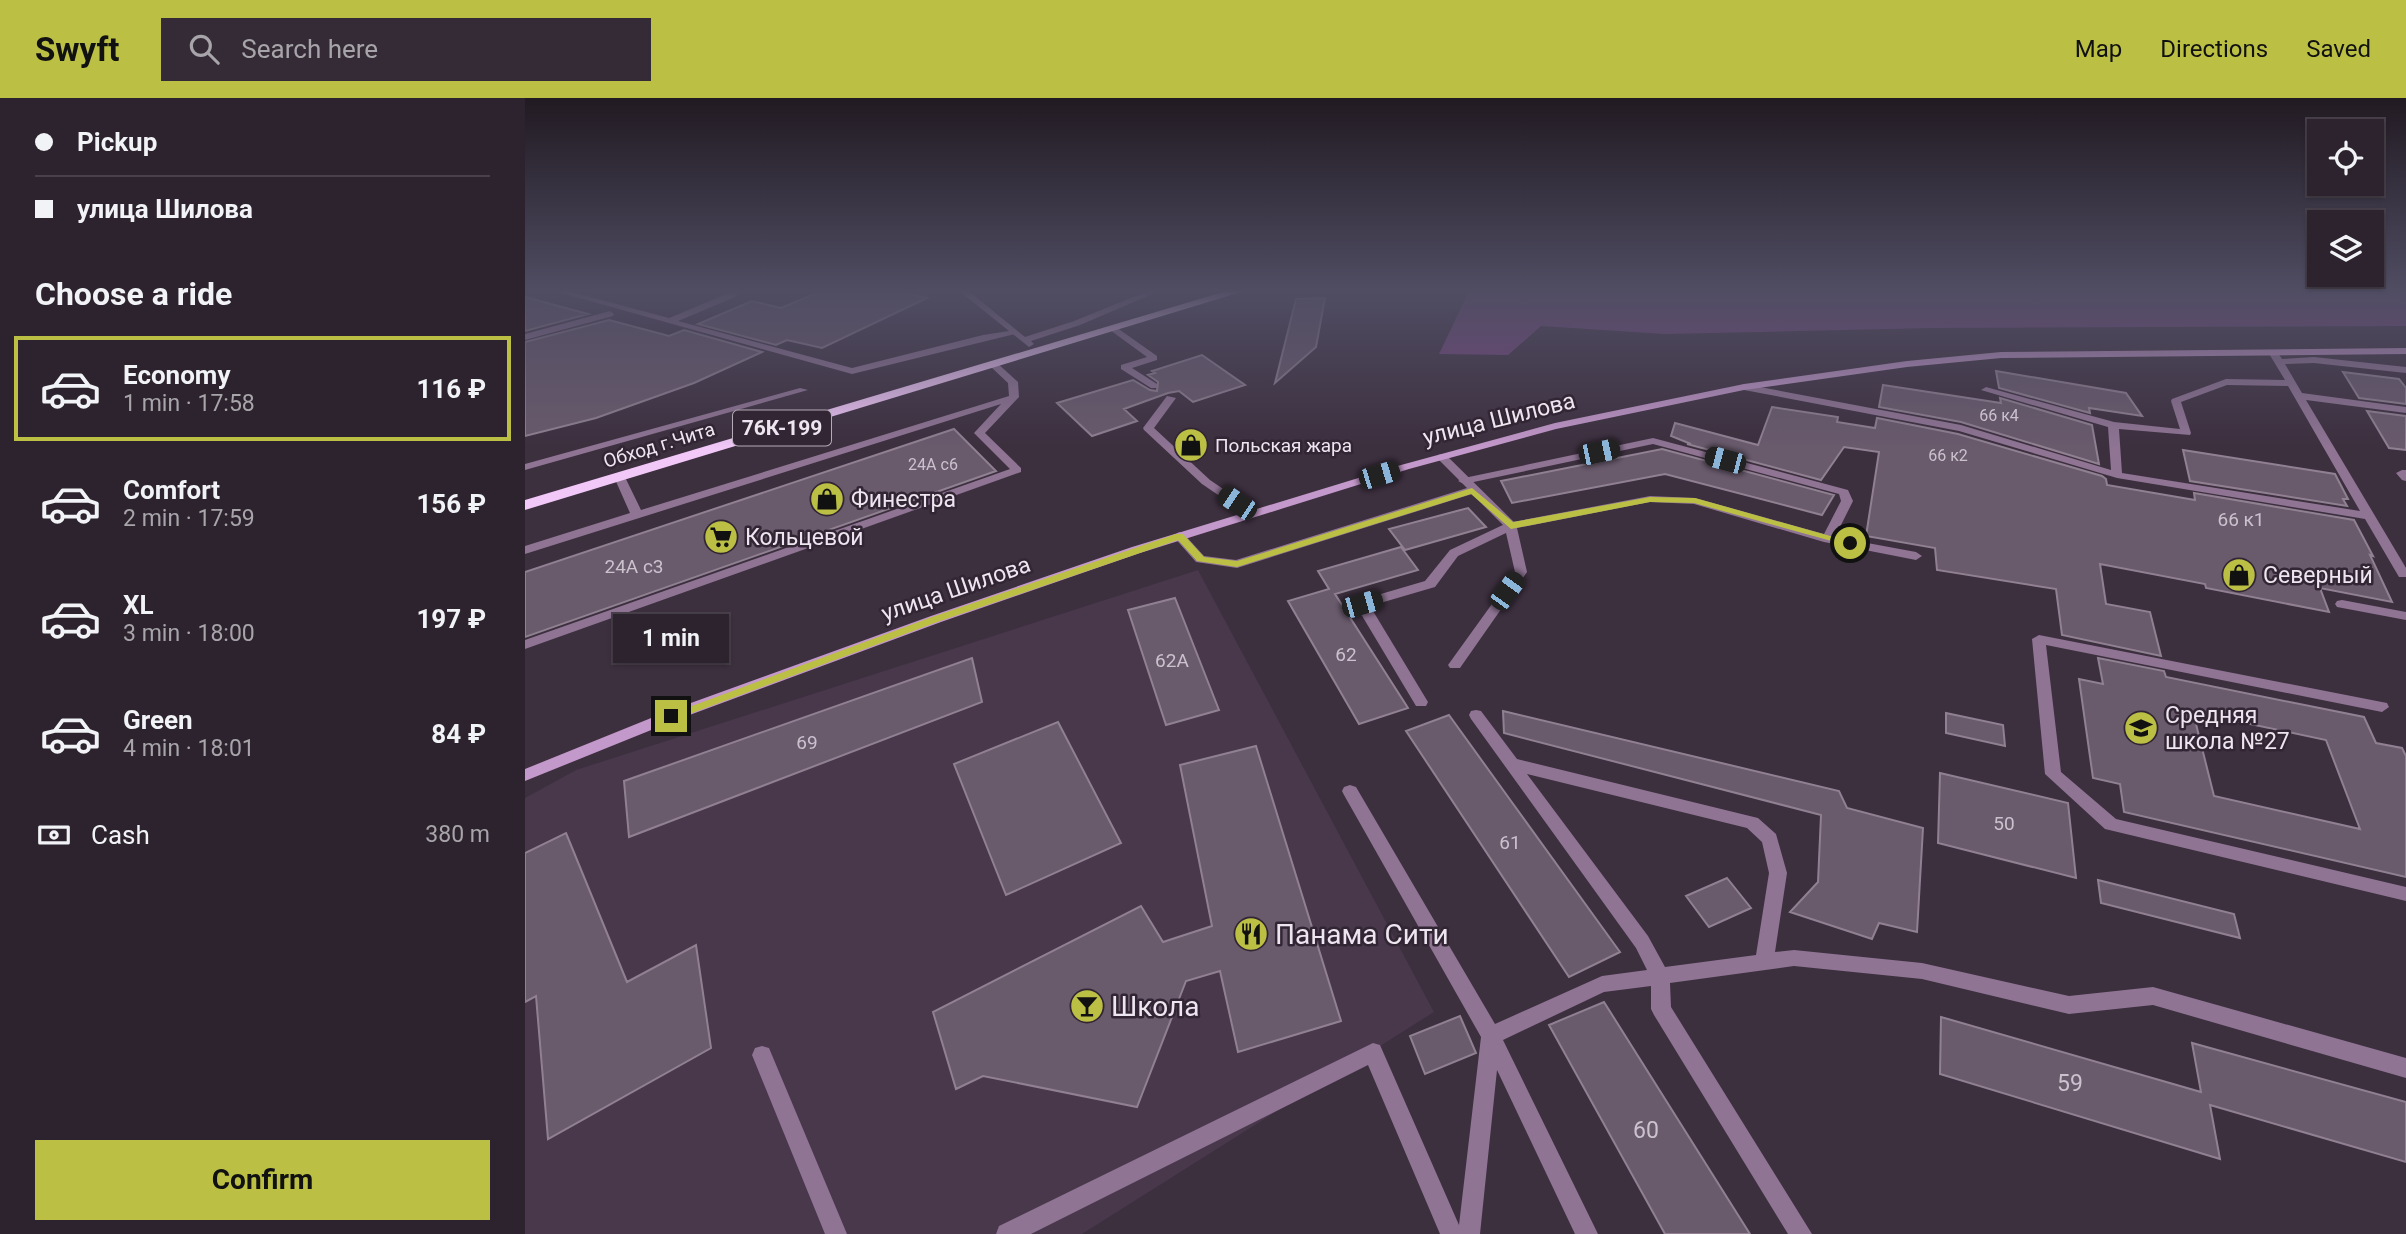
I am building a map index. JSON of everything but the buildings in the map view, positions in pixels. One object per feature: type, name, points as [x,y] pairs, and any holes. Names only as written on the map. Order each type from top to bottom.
[{"type":"highway","name":"Обход г.Чита","points":[[525,505],[1068,342]]},
{"type":"main road","name":"улица Шилова","points":[[525,775],[620,736],[936,619],[1179,536],[1555,426],[1744,387],[1907,364],[2000,355],[2276,357],[2406,352]]},
{"type":"street","points":[[746,342],[852,371],[967,342]]},
{"type":"street","points":[[1027,342],[1039,351]]},
{"type":"street","points":[[1132,342],[1154,358],[1124,367],[1154,386]]},
{"type":"street","points":[[2276,357],[2406,370]]},
{"type":"street","points":[[2276,357],[2403,574]]},
{"type":"street","points":[[525,645],[1017,470],[979,433],[1014,397],[1013,382],[993,364]]},
{"type":"street","points":[[1986,390],[2113,425],[2186,433],[2176,401],[2226,382],[2291,383]]},
{"type":"street","points":[[1744,387],[1961,428],[2117,475],[2369,516]]},
{"type":"street","points":[[525,467],[803,390]]},
{"type":"street","points":[[2299,396],[2406,410]]},
{"type":"street","points":[[525,550],[1014,397]]},
{"type":"street","points":[[1171,397],[1147,428],[1206,482],[1253,514]]},
{"type":"street","points":[[2113,425],[2117,475]]},
{"type":"street","points":[[1179,536],[1201,559],[1237,564],[1468,486],[1653,441],[1844,492],[1846,500],[1828,539]]},
{"type":"street","points":[[1442,457],[1468,486],[1511,526],[1521,572],[1455,665]]},
{"type":"street","points":[[620,477],[638,515]]},
{"type":"street","points":[[1421,702],[1362,604],[1430,584],[1454,553],[1511,526],[1650,499],[1695,500],[1828,539],[1916,556]]},
{"type":"street","points":[[2342,604],[2406,616]]},
{"type":"street","points":[[2382,708],[2039,639],[2053,774],[2111,824],[2406,894]]},
{"type":"street","points":[[1476,715],[1642,942],[1660,977],[1661,1009],[1801,1234]]},
{"type":"street","points":[[1512,764],[1752,823],[1770,839],[1778,873],[1764,962]]},
{"type":"street","points":[[1350,791],[1491,1037],[1587,1234]]},
{"type":"street","points":[[1491,1037],[1602,984],[1794,958],[1922,971],[2069,1005],[2153,996],[2406,1068]]},
{"type":"street","points":[[1469,1234],[1491,1037]]},
{"type":"street","points":[[1007,1234],[1373,1052],[1451,1234]]},
{"type":"street","points":[[762,1055],[836,1234]]},
{"type":"shaded area","points":[[1445,342],[1523,342],[1508,355],[1439,354]]},
{"type":"shaded area","points":[[1198,570],[1434,1012],[1082,1234],[525,1234],[525,798],[576,770]]},
{"type":"place","name":"Польская жара","points":[[1191,445]]},
{"type":"place","name":"Финестра","points":[[827,499]]},
{"type":"place","name":"Кольцевой","points":[[721,537]]},
{"type":"place","name":"Северный","points":[[2239,575]]},
{"type":"place","name":"Средняя школа №27","points":[[2141,728]]},
{"type":"place","name":"Панама Сити","points":[[1251,934]]},
{"type":"place","name":"Школа","points":[[1087,1006]]},
{"type":"route","points":[[671,716],[936,619],[1179,536],[1201,559],[1237,564],[1472,490],[1511,526],[1650,499],[1695,500],[1850,543]]}]
